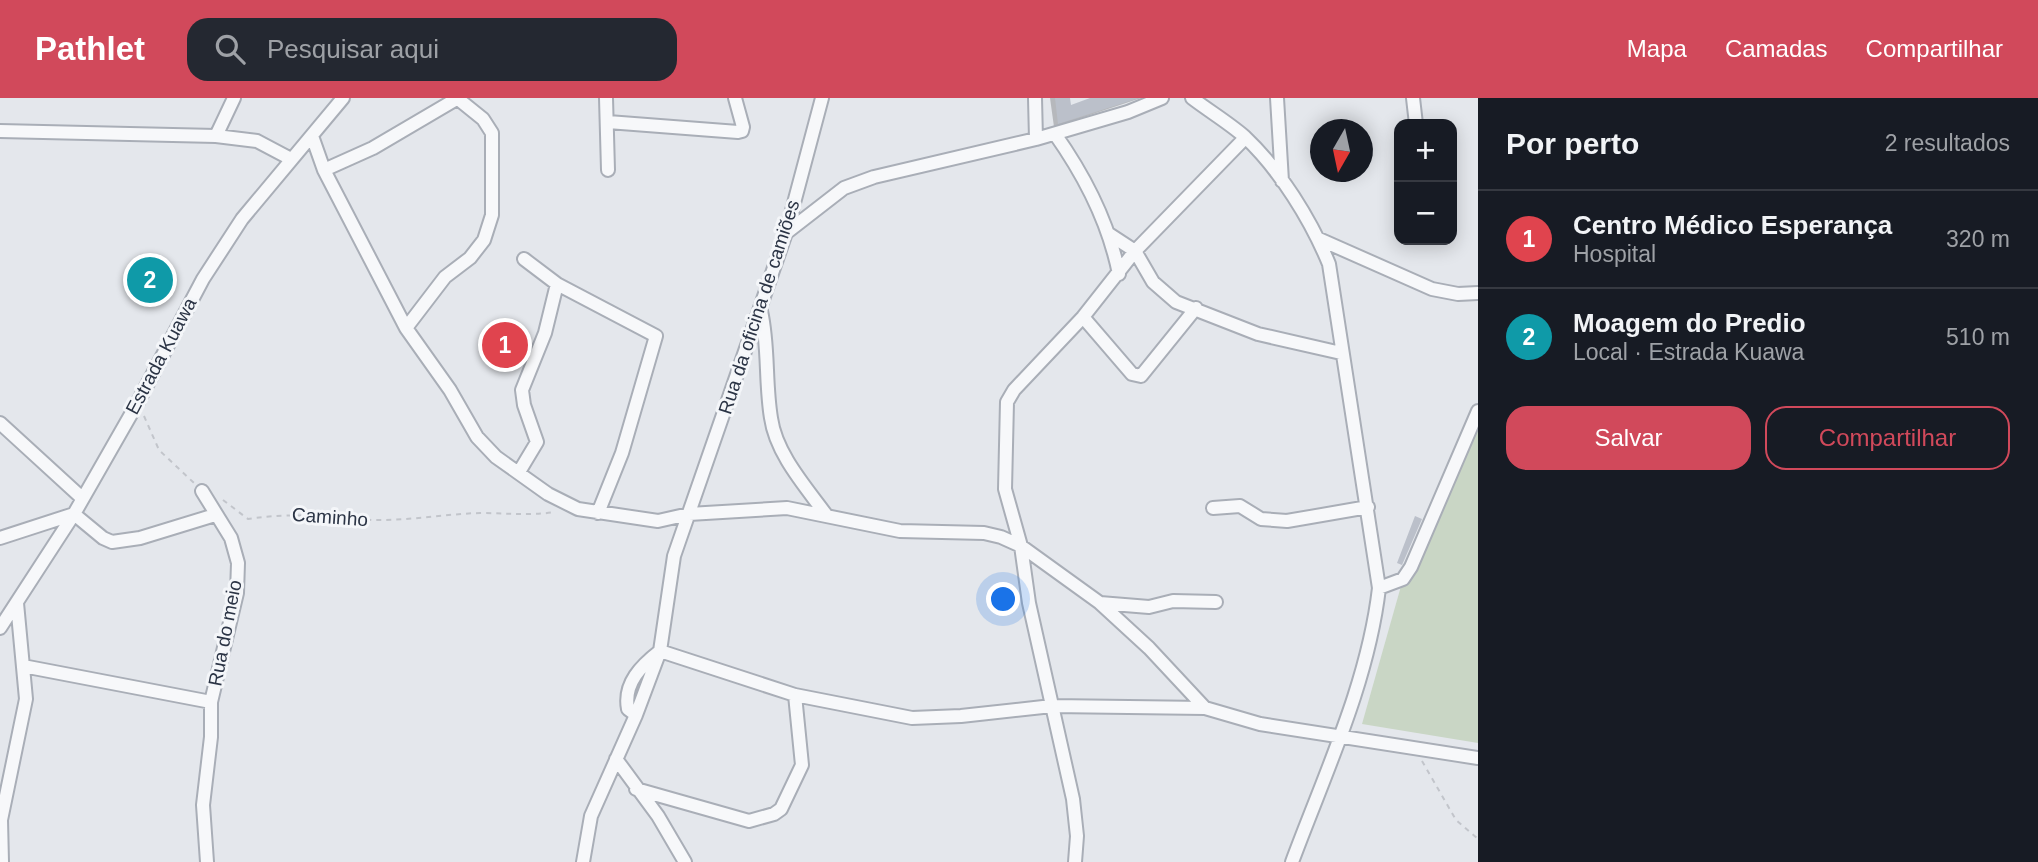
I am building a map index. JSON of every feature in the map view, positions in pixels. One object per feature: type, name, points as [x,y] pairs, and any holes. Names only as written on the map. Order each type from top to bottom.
[{"type":"street","points":[[216,136],[234,98]]},
{"type":"street","name":"Estrada Kuawa","points":[[0,628],[74,514],[138,402],[202,279],[242,219],[343,98]]},
{"type":"street","points":[[324,170],[373,148],[458,98],[483,119],[492,133],[492,215],[484,240],[470,258],[445,277],[406,328]]},
{"type":"street","points":[[606,98],[608,170]]},
{"type":"street","points":[[608,122],[738,132],[743,131],[743,127],[735,98]]},
{"type":"street","name":"Rua da oficina de camiões","points":[[660,651],[674,556],[786,233],[822,98]]},
{"type":"street","points":[[1035,98],[1036,139]]},
{"type":"street","points":[[786,233],[844,188],[874,177],[1055,134],[1128,112],[1162,98]]},
{"type":"street","points":[[1192,98],[1245,138],[1282,182],[1319,239],[1329,264],[1379,588],[1375,625],[1340,737],[1292,862]]},
{"type":"street","points":[[1277,98],[1282,182]]},
{"type":"street","points":[[1413,98],[1415,119]]},
{"type":"street","points":[[0,131],[216,136],[257,141],[291,159]]},
{"type":"street","points":[[1055,134],[1075,162],[1109,234],[1119,274]]},
{"type":"street","points":[[312,136],[324,170],[406,328],[450,390],[477,437],[496,457],[548,494],[578,509],[658,521],[689,514],[787,508],[900,531],[984,533],[1021,546],[1100,603],[1149,648],[1205,708]]},
{"type":"street","points":[[1075,862],[1077,836],[1073,799],[1028,603],[1021,546],[1005,489],[1007,402],[1014,390],[1083,317],[1135,251],[1245,138]]},
{"type":"street","points":[[1109,234],[1135,251],[1153,282],[1167,296],[1231,326],[1341,353]]},
{"type":"street","points":[[1319,239],[1432,289],[1458,295],[1478,293]]},
{"type":"street","points":[[524,259],[557,284],[656,336],[622,453],[597,513]]},
{"type":"street","points":[[519,472],[537,442],[524,405],[523,390],[545,333],[557,284]]},
{"type":"street","points":[[1083,317],[1132,374],[1141,376],[1196,309]]},
{"type":"street","points":[[761,310],[766,336],[771,420],[777,439],[827,516]]},
{"type":"street","points":[[1379,588],[1403,579],[1411,567],[1478,411]]},
{"type":"street","points":[[0,423],[82,498]]},
{"type":"street","name":"Rua do meio","points":[[202,491],[231,538],[238,564],[237,593],[211,702],[212,737],[203,805],[207,862]]},
{"type":"street","points":[[1213,508],[1240,506],[1261,519],[1287,521],[1368,508]]},
{"type":"street","points":[[0,538],[74,514],[103,538],[112,542],[140,538],[215,515]]},
{"type":"street","points":[[1100,603],[1149,607],[1185,600],[1216,602]]},
{"type":"street","points":[[2,862],[1,820],[24,719],[23,666],[17,603]]},
{"type":"street","points":[[583,862],[591,816],[636,715],[660,651],[795,695],[912,718],[961,716],[1052,706],[1205,708],[1260,724],[1478,758]]},
{"type":"street","points":[[23,666],[211,702]]},
{"type":"street","points":[[636,789],[749,821],[774,814],[781,809],[802,765],[795,695]]},
{"type":"street","points":[[616,760],[658,816],[685,862]]},
{"type":"path","points":[[138,402],[159,450],[202,491]]},
{"type":"path","name":"Caminho","points":[[221,499],[248,519],[288,513],[374,520],[435,519],[478,513],[528,516],[578,509]]},
{"type":"path","points":[[1415,748],[1456,820],[1478,839]]},
{"type":"green space","points":[[1478,411],[1478,743],[1362,724],[1403,579]]},
{"type":"building","points":[[1055,98],[1070,98],[1071,105],[1090,98],[1139,98],[1058,124]]},
{"type":"building","points":[[138,263],[170,281],[162,296],[130,278]]},
{"type":"building","points":[[1415,516],[1422,519],[1402,565],[1397,563]]},
{"type":"place","name":"Moagem do Predio","points":[[150,280]]},
{"type":"place","name":"Centro Médico Esperança","points":[[505,345]]}]
